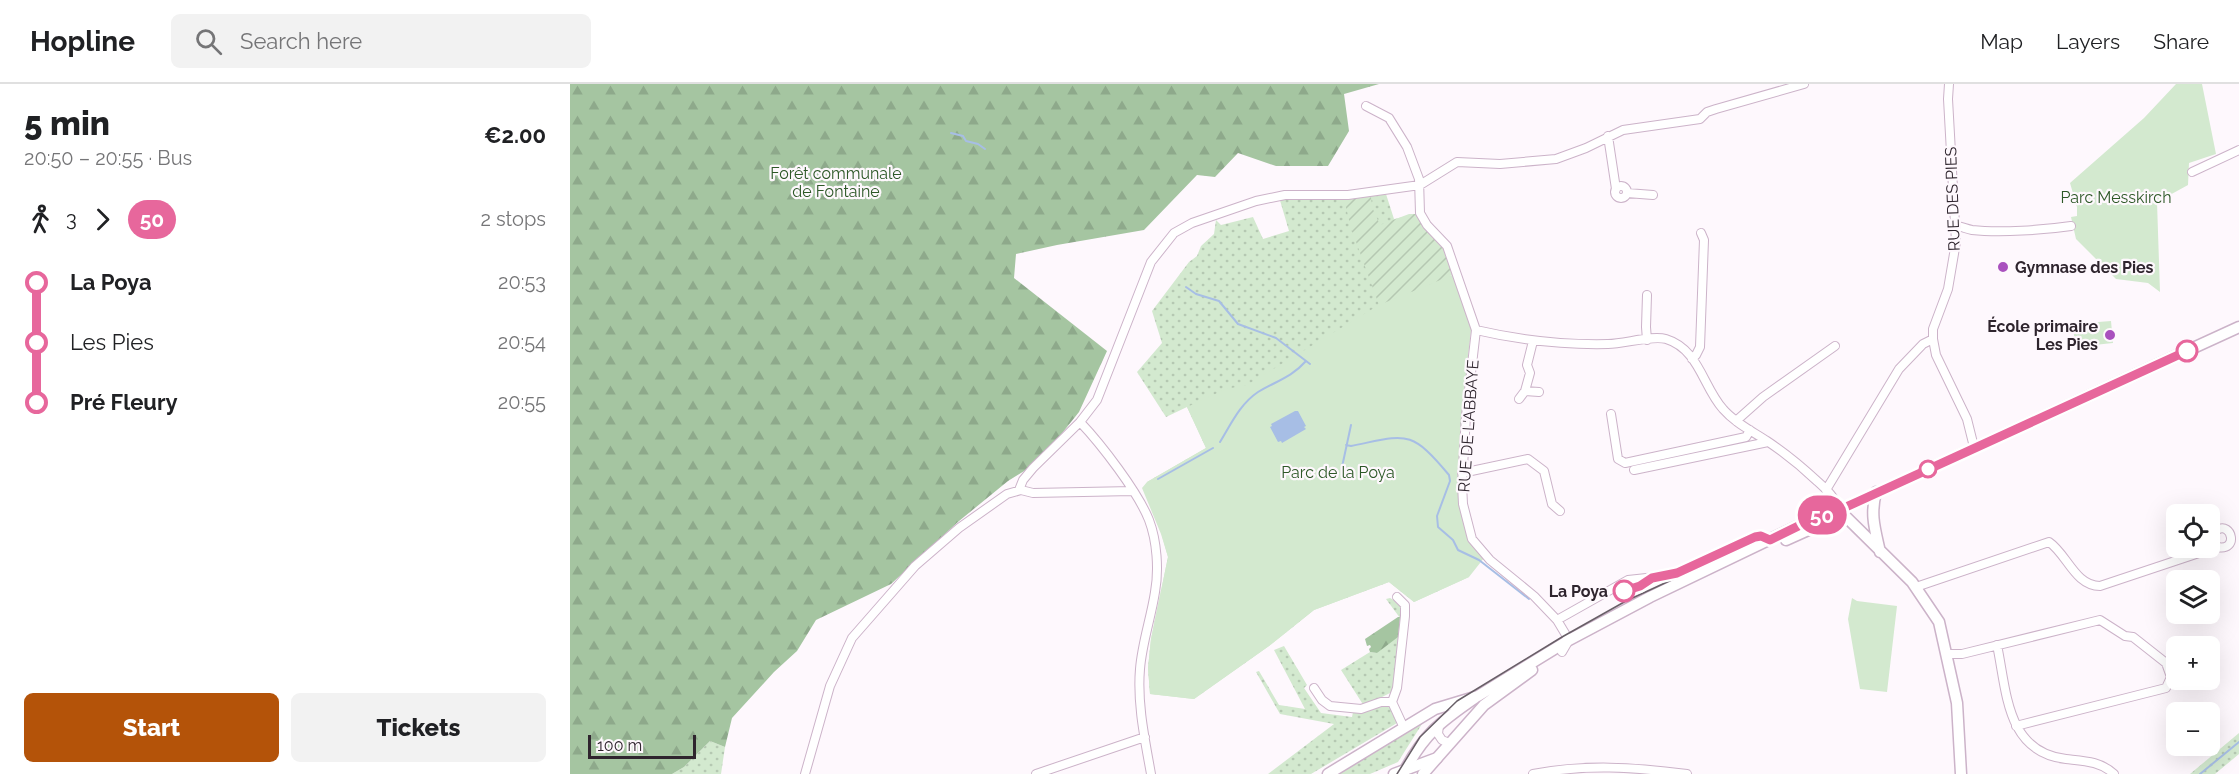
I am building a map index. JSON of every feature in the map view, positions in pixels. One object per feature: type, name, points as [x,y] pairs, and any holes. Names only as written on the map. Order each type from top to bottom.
[{"type":"main road","points":[[1405,771],[1424,739],[1439,724],[1478,696],[1569,640],[1650,597],[1827,512],[1839,510],[2239,327]]},
{"type":"main road","points":[[1876,492],[1872,519],[1880,552]]},
{"type":"main road","points":[[1839,510],[1916,587],[1939,622],[1959,723],[1958,745],[1961,774]]},
{"type":"main road","points":[[1424,774],[1484,705],[1533,669],[1672,593],[1836,518],[1839,510]]},
{"type":"main road","points":[[1328,774],[1435,709],[1478,696]]},
{"type":"main road","points":[[1454,713],[1460,732]]},
{"type":"main road","points":[[1417,720],[1454,713]]},
{"type":"main road","points":[[1394,774],[1437,758]]},
{"type":"street","points":[[1019,490],[1023,480],[1033,468],[1080,422],[1097,399],[1151,262],[1174,233],[1192,223],[1256,201],[1285,195],[1348,195],[1420,185],[1457,162],[1500,164],[1556,159],[1586,148],[1623,130],[1700,119],[1707,112],[1804,84]]},
{"type":"street","name":"RUE DES PIES","points":[[1933,339],[1933,329],[1948,289],[1954,258],[1949,84]]},
{"type":"street","name":"RUE DE L'ABBAYE","points":[[1366,106],[1380,112],[1392,122],[1407,147],[1420,185],[1420,213],[1427,225],[1447,246],[1476,330],[1462,473],[1463,504],[1468,525],[1477,546],[1490,560],[1528,590],[1557,620],[1569,640]]},
{"type":"street","points":[[1608,136],[1616,192],[1619,197],[1627,193],[1653,195]]},
{"type":"street","points":[[2192,172],[2239,150]]},
{"type":"street","points":[[1954,226],[1962,226],[1969,230],[2071,226]]},
{"type":"street","points":[[1955,237],[1969,230]]},
{"type":"street","points":[[1692,359],[1700,347],[1704,240],[1701,233]]},
{"type":"street","points":[[1647,295],[1647,339]]},
{"type":"street","points":[[1476,330],[1533,341],[1607,344],[1647,339],[1672,341],[1686,352],[1700,369],[1711,393],[1722,409],[1797,462],[1836,500],[1839,510]]},
{"type":"street","points":[[1826,490],[1899,369],[1923,344],[1933,339],[1936,355],[1967,419],[1974,447]]},
{"type":"street","points":[[1519,399],[1525,390],[1530,373],[1527,365],[1533,341]]},
{"type":"street","points":[[1736,421],[1763,397],[1835,346]]},
{"type":"street","points":[[1525,390],[1539,392]]},
{"type":"street","points":[[1611,414],[1618,459],[1625,463],[1746,437],[1750,430]]},
{"type":"street","points":[[1080,422],[1133,491],[1149,520],[1157,567],[1155,592],[1140,667],[1140,689],[1150,774]]},
{"type":"street","points":[[1634,470],[1768,442]]},
{"type":"street","points":[[1462,473],[1528,459],[1544,471],[1552,504],[1560,511]]},
{"type":"street","points":[[805,774],[830,686],[852,638],[904,578],[937,547],[1007,494],[1019,490],[1033,493],[1133,491]]},
{"type":"street","points":[[1557,620],[1628,580],[1677,573],[1755,537],[1761,536],[1770,540]]},
{"type":"street","points":[[1916,587],[2049,542],[2081,579],[2094,586],[2184,558]]},
{"type":"street","points":[[1397,597],[1405,608],[1397,688],[1392,702],[1404,728]]},
{"type":"street","points":[[1948,660],[1962,654],[2100,620],[2125,636],[2133,637],[2166,663],[2171,677],[2166,688],[2016,726]]},
{"type":"street","points":[[1562,652],[1569,640]]},
{"type":"street","points":[[1997,645],[2012,719],[2027,742],[2053,757],[2100,764],[2114,774]]},
{"type":"street","points":[[1314,688],[1322,700],[1330,706],[1361,709],[1381,702],[1392,702]]},
{"type":"street","points":[[1439,724],[1438,734],[1442,740],[1449,743]]},
{"type":"street","points":[[1036,774],[1145,736]]},
{"type":"street","points":[[1533,774],[1550,770],[1601,766],[1687,774]]},
{"type":"green space","name":"Forêt communale de Fontaine","points":[[570,84],[1379,84],[1344,94],[1349,131],[1328,166],[1276,166],[1238,153],[1215,177],[1197,175],[1144,230],[1016,254],[1014,278],[1107,351],[1079,412],[1039,462],[1008,481],[959,521],[891,584],[816,620],[797,651],[774,672],[732,718],[725,747],[710,741],[684,767],[672,774],[570,774]]},
{"type":"green space","name":"Parc Messkirch","points":[[2176,84],[2202,84],[2216,154],[2189,163],[2188,185],[2157,202],[2160,292],[2148,283],[2116,279],[2076,239],[2071,217],[2077,216],[2077,207],[2070,183],[2144,118]]},
{"type":"green space","name":"Parc de la Poya","points":[[1386,194],[1394,219],[1417,214],[1429,232],[1472,321],[1464,384],[1459,502],[1468,534],[1469,577],[1414,602],[1389,582],[1314,610],[1269,646],[1194,699],[1150,694],[1148,668],[1151,639],[1168,557],[1147,482],[1206,448],[1187,407],[1166,417],[1137,372],[1162,343],[1152,311],[1189,262],[1197,256],[1201,246],[1214,234],[1216,220],[1221,225],[1253,217],[1263,239],[1289,231],[1279,197],[1322,199]]},
{"type":"green space","points":[[1371,197],[1372,207],[1380,225],[1409,214],[1417,214],[1429,232],[1442,243],[1455,274],[1379,305],[1351,228],[1344,199]]},
{"type":"green space","name":"Parc de la Poya","points":[[1455,274],[1472,321],[1460,428],[1459,502],[1468,534],[1484,558],[1469,577],[1414,602],[1389,582],[1314,610],[1269,646],[1194,699],[1150,694],[1148,668],[1151,639],[1168,557],[1142,488],[1147,482],[1206,448],[1187,407],[1226,389],[1247,385],[1379,305]]},
{"type":"green space","points":[[2111,321],[2113,343],[2075,347],[2073,324]]},
{"type":"green space","points":[[1390,598],[1401,604],[1403,610],[1393,690],[1364,706],[1341,670],[1370,652],[1377,653],[1400,618],[1386,599]]},
{"type":"green space","points":[[1852,598],[1857,601],[1897,606],[1887,692],[1860,689],[1848,619]]},
{"type":"green space","points":[[1400,617],[1398,637],[1377,653],[1370,652],[1371,647],[1367,646],[1365,639]]},
{"type":"green space","points":[[1284,646],[1307,685],[1304,688],[1321,713],[1352,717],[1353,712],[1387,707],[1392,708],[1397,723],[1311,774],[1268,774],[1334,724],[1280,714],[1256,672],[1259,671],[1279,705],[1305,709],[1274,650]]},
{"type":"green space","points":[[1422,724],[1398,762],[1370,774],[1337,774],[1418,725]]},
{"type":"green space","points":[[2239,733],[2239,754],[2215,774],[2190,774],[2212,756],[2220,756],[2220,749]]},
{"type":"green space","points":[[710,741],[725,747],[721,774],[672,774],[684,767]]},
{"type":"water","points":[[1298,411],[1306,429],[1282,443],[1278,442],[1270,427],[1271,424]]},
{"type":"waterway","points":[[951,133],[963,136],[966,141],[978,144],[985,149]]},
{"type":"waterway","points":[[1186,287],[1196,294],[1219,301],[1238,324],[1276,338],[1310,364]]},
{"type":"waterway","points":[[1220,442],[1246,402],[1258,392],[1289,375],[1306,361]]},
{"type":"waterway","points":[[1342,467],[1351,425]]},
{"type":"waterway","points":[[1346,445],[1396,438],[1415,442],[1425,449],[1449,475],[1450,481],[1437,516],[1438,527],[1453,540],[1458,550],[1479,560],[1529,599]]},
{"type":"waterway","points":[[1158,479],[1213,448]]},
{"type":"waterway","points":[[2200,774],[2239,742]]},
{"type":"tram line","points":[[1397,774],[1420,737],[1457,701],[1626,601],[1747,545]]},
{"type":"bus line","name":"50","points":[[1624,591],[1640,586],[1652,578],[1677,573],[1755,537],[1761,536],[1770,540],[1827,512],[1839,510],[1857,502],[2187,351]]},
{"type":"place","name":"Gymnase des Pies","points":[[2003,267]]},
{"type":"place","name":"École primaire Les Pies","points":[[2110,335]]},
{"type":"place","name":"La Poya","points":[[1624,591]]}]
